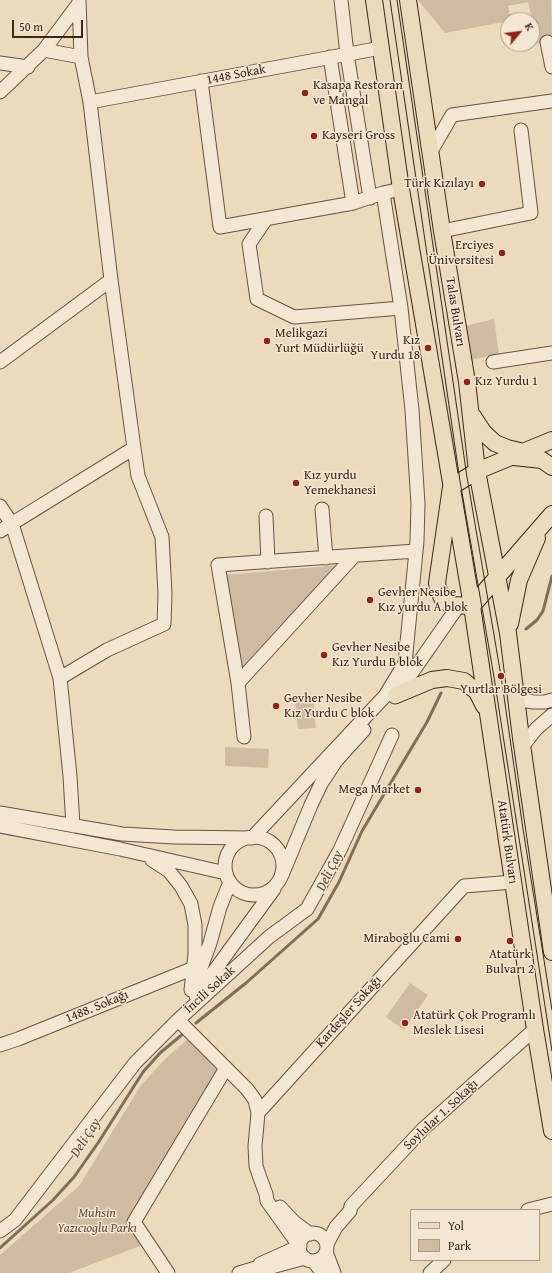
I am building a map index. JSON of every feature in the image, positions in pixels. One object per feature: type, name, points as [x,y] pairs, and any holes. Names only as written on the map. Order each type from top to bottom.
[{"type":"main road","points":[[374,0],[401,189],[451,487],[437,582],[439,594],[445,602],[452,605],[465,605],[498,577],[548,518]]},
{"type":"main road","name":"Talas Bulvarı","points":[[408,0],[442,231],[467,382],[477,470],[498,577]]},
{"type":"main road","points":[[470,410],[478,426],[492,440],[518,454],[542,460],[552,467]]},
{"type":"main road","points":[[451,487],[477,470],[552,440]]},
{"type":"main road","name":"Atatürk Bulvarı","points":[[451,487],[462,553],[465,605],[487,711],[535,1029],[552,1131]]},
{"type":"main road","points":[[508,633],[519,580],[552,508]]},
{"type":"main road","points":[[498,577],[508,633],[522,747],[552,946]]},
{"type":"main road","points":[[396,695],[432,680],[447,678],[464,680],[477,692],[487,711]]},
{"type":"street","points":[[341,0],[347,54],[370,198]]},
{"type":"street","points":[[0,92],[28,67],[44,50],[79,2]]},
{"type":"street","points":[[60,678],[106,650],[164,624],[165,594],[162,537],[138,476],[111,280],[90,102],[81,57],[79,2]]},
{"type":"street","points":[[547,42],[552,67]]},
{"type":"street","name":"1448 Sokak","points":[[90,102],[381,48]]},
{"type":"street","points":[[44,50],[81,57]]},
{"type":"street","points":[[330,57],[352,203]]},
{"type":"street","points":[[0,63],[28,67]]},
{"type":"street","points":[[202,81],[220,227],[352,203],[370,198],[383,192],[401,189]]},
{"type":"street","points":[[430,153],[452,115],[552,102]]},
{"type":"street","points":[[442,231],[531,213],[521,130]]},
{"type":"street","points":[[178,1020],[210,943],[228,878],[226,863],[228,854],[234,846],[242,840],[252,838],[385,696],[405,663],[418,522],[418,486],[412,410],[401,308],[383,192]]},
{"type":"street","points":[[266,219],[249,244],[257,299],[294,317],[401,308]]},
{"type":"street","points":[[0,362],[111,280]]},
{"type":"street","points":[[493,362],[552,352]]},
{"type":"street","points":[[0,531],[134,448]]},
{"type":"street","points":[[0,506],[12,524],[60,678],[70,776],[73,826]]},
{"type":"street","points":[[322,509],[326,558]]},
{"type":"street","points":[[266,516],[268,562]]},
{"type":"street","points":[[244,737],[238,683],[218,565],[354,556],[415,556]]},
{"type":"street","points":[[238,683],[354,556]]},
{"type":"street","points":[[178,1020],[280,879],[321,784],[336,762],[396,695],[465,605]]},
{"type":"street","points":[[516,694],[521,698],[534,702],[545,702],[552,700]]},
{"type":"street","points":[[522,747],[536,729],[552,715]]},
{"type":"street","name":"İncili Sokak","points":[[0,1231],[16,1220],[135,1063],[178,1020],[269,937],[307,909],[340,850],[392,735]]},
{"type":"street","points":[[0,813],[122,834],[262,838],[271,843],[277,849],[282,857],[283,866],[280,879],[267,892],[254,895],[245,894],[237,890],[228,878],[144,854],[0,826]]},
{"type":"street","points":[[144,854],[170,871],[181,886],[191,904],[195,925],[195,954],[191,990]]},
{"type":"street","name":"Kardeşler Sokağı","points":[[258,1113],[464,886],[513,882]]},
{"type":"street","name":"1488. Sokağı","points":[[0,1045],[194,968]]},
{"type":"street","points":[[178,1020],[252,1094],[258,1113],[255,1157],[267,1201],[300,1244],[302,1255],[309,1259],[323,1273]]},
{"type":"street","name":"Soylular 1. Sokağı","points":[[326,1248],[336,1227],[350,1211],[351,1206],[423,1129],[535,1029]]},
{"type":"street","points":[[168,1273],[134,1222],[226,1068]]},
{"type":"street","points":[[266,1194],[273,1198],[294,1222],[312,1234],[322,1236],[334,1273]]},
{"type":"street","points":[[532,1209],[552,1204]]},
{"type":"street","name":"Soylular 1. Sokağı","points":[[312,1234],[326,1225],[345,1208],[351,1206]]},
{"type":"street","points":[[256,1268],[262,1262],[300,1244],[303,1238],[312,1234]]},
{"type":"street","points":[[239,1273],[256,1268],[264,1269],[293,1260],[321,1259],[326,1248]]},
{"type":"street","points":[[430,1273],[443,1261]]},
{"type":"green space","points":[[418,0],[551,0],[552,41],[540,43],[540,12],[530,12],[528,2],[508,6],[509,12],[500,12],[500,23],[445,33]]},
{"type":"green space","points":[[494,319],[499,354],[470,360],[465,326]]},
{"type":"green space","points":[[341,565],[240,679],[224,575]]},
{"type":"green space","points":[[313,698],[316,728],[298,729],[295,699]]},
{"type":"green space","points":[[225,747],[269,749],[268,768],[225,766]]},
{"type":"green space","points":[[410,983],[428,995],[404,1030],[386,1017]]},
{"type":"green space","name":"Muhsin Yazıcıoglu Parkı","points":[[193,1035],[222,1067],[135,1211],[153,1241],[69,1273],[0,1273],[0,1255],[79,1186],[141,1085],[168,1056]]},
{"type":"waterway","points":[[526,629],[537,620],[543,611],[552,576]]},
{"type":"waterway","name":"Deli Çay","points":[[196,1023],[246,983],[318,919],[339,882],[362,831],[427,722],[441,693]]},
{"type":"waterway","name":"Deli Çay","points":[[0,1248],[53,1200],[74,1177],[98,1143],[143,1072],[160,1053],[184,1033]]},
{"type":"tram line","points":[[390,0],[460,481],[494,677],[552,1051]]},
{"type":"tram line","points":[[397,0],[467,477],[501,676],[523,829],[552,1010]]},
{"type":"place","name":"Kasapa Restoran ve Mangal","points":[[305,93]]},
{"type":"place","name":"Kayseri Gross","points":[[314,136]]},
{"type":"place","name":"Türk Kızılayı","points":[[482,184]]},
{"type":"place","name":"Erciyes Üniversitesi","points":[[502,253]]},
{"type":"place","name":"Melikgazi Yurt Müdürlüğü","points":[[267,341]]},
{"type":"place","name":"Kız Yurdu 18","points":[[428,348]]},
{"type":"place","name":"Kız Yurdu 1","points":[[467,382]]},
{"type":"place","name":"Kız yurdu Yemekhanesi","points":[[296,483]]},
{"type":"place","name":"Gevher Nesibe Kız yurdu A blok","points":[[370,600]]},
{"type":"place","name":"Gevher Nesibe Kız Yurdu B blok","points":[[324,655]]},
{"type":"place","name":"Yurtlar Bölgesi","points":[[501,676]]},
{"type":"place","name":"Gevher Nesibe Kız Yurdu C blok","points":[[276,706]]},
{"type":"place","name":"Mega Market","points":[[418,790]]},
{"type":"place","name":"Miraboğlu Cami","points":[[458,939]]},
{"type":"place","name":"Atatürk Bulvarı 2","points":[[510,941]]},
{"type":"place","name":"Atatürk Çok Programlı Meslek Lisesi","points":[[405,1023]]}]
